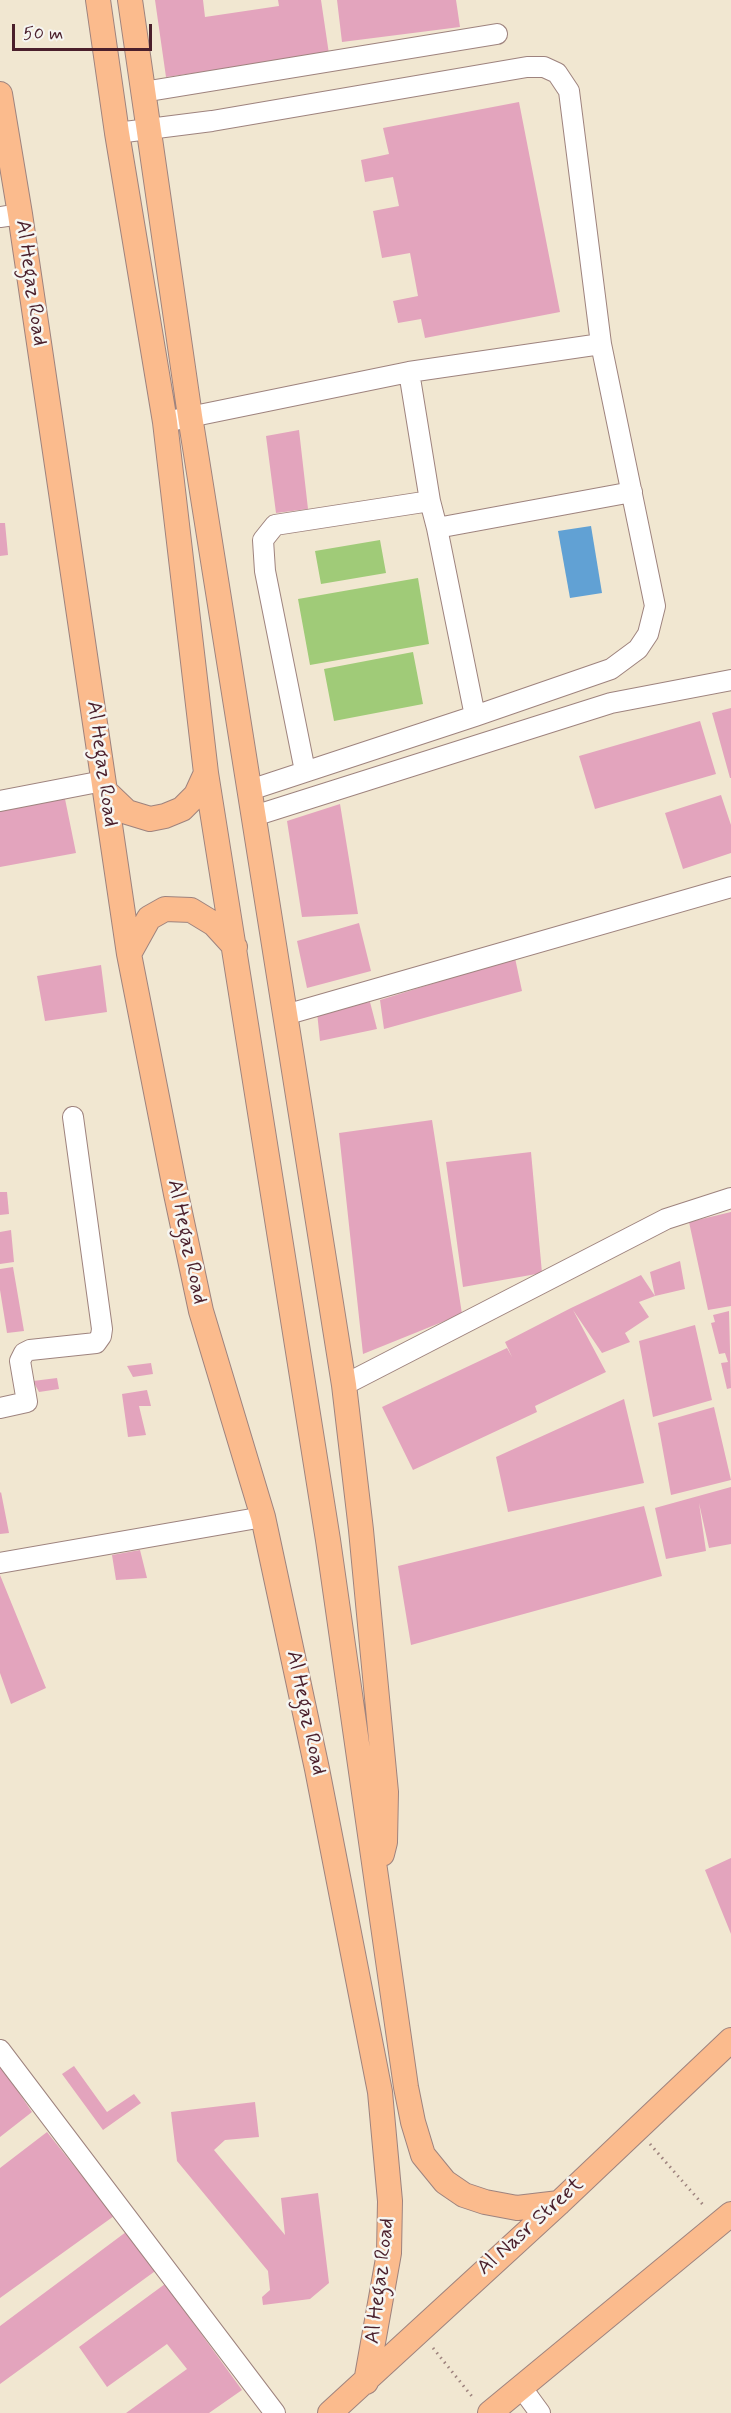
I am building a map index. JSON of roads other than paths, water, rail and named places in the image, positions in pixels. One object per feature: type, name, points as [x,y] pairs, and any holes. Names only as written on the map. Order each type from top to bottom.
[{"type":"main road","points":[[98,0],[117,133],[165,422],[207,773],[328,1540],[412,2122],[423,2155],[445,2182],[464,2195],[517,2208],[559,2203]]},
{"type":"main road","points":[[130,0],[190,416],[344,1385],[361,1530],[386,1792],[385,1842],[376,1880]]},
{"type":"main road","name":"Al Hegaz Road","points":[[0,94],[10,216],[104,786],[129,954],[201,1311],[262,1518],[317,1769],[380,2092],[390,2201],[389,2253],[366,2382]]},
{"type":"main road","points":[[104,786],[127,812],[150,819],[182,809],[196,795],[207,773]]},
{"type":"main road","points":[[129,954],[149,918],[165,909],[191,910],[214,924],[235,947]]},
{"type":"main road","name":"Al Nasr Street","points":[[330,2413],[559,2203],[731,2040]]},
{"type":"main road","points":[[484,2408],[521,2387],[725,2219]]},
{"type":"street","points":[[143,92],[496,34]]},
{"type":"street","points":[[117,133],[212,121],[527,67],[544,67],[557,73],[568,91],[601,344],[655,606],[648,634],[638,649],[611,669],[249,790]]},
{"type":"street","points":[[165,422],[409,372],[601,344]]},
{"type":"street","points":[[409,372],[430,501],[475,716]]},
{"type":"street","points":[[437,528],[632,492]]},
{"type":"street","points":[[305,771],[265,571],[263,540],[275,525],[430,501]]},
{"type":"street","points":[[254,816],[611,703],[731,680]]},
{"type":"street","points":[[0,801],[104,786]]},
{"type":"street","points":[[285,1015],[731,887]]},
{"type":"street","points":[[0,1408],[27,1402],[20,1361],[24,1353],[30,1350],[96,1343],[101,1336],[73,1117]]},
{"type":"street","points":[[344,1385],[666,1219],[731,1198]]},
{"type":"street","points":[[0,1563],[262,1518]]},
{"type":"street","points":[[0,2050],[275,2413]]},
{"type":"street","points":[[521,2387],[536,2412]]},
{"type":"water","points":[[591,526],[602,593],[570,598],[558,531]]}]
